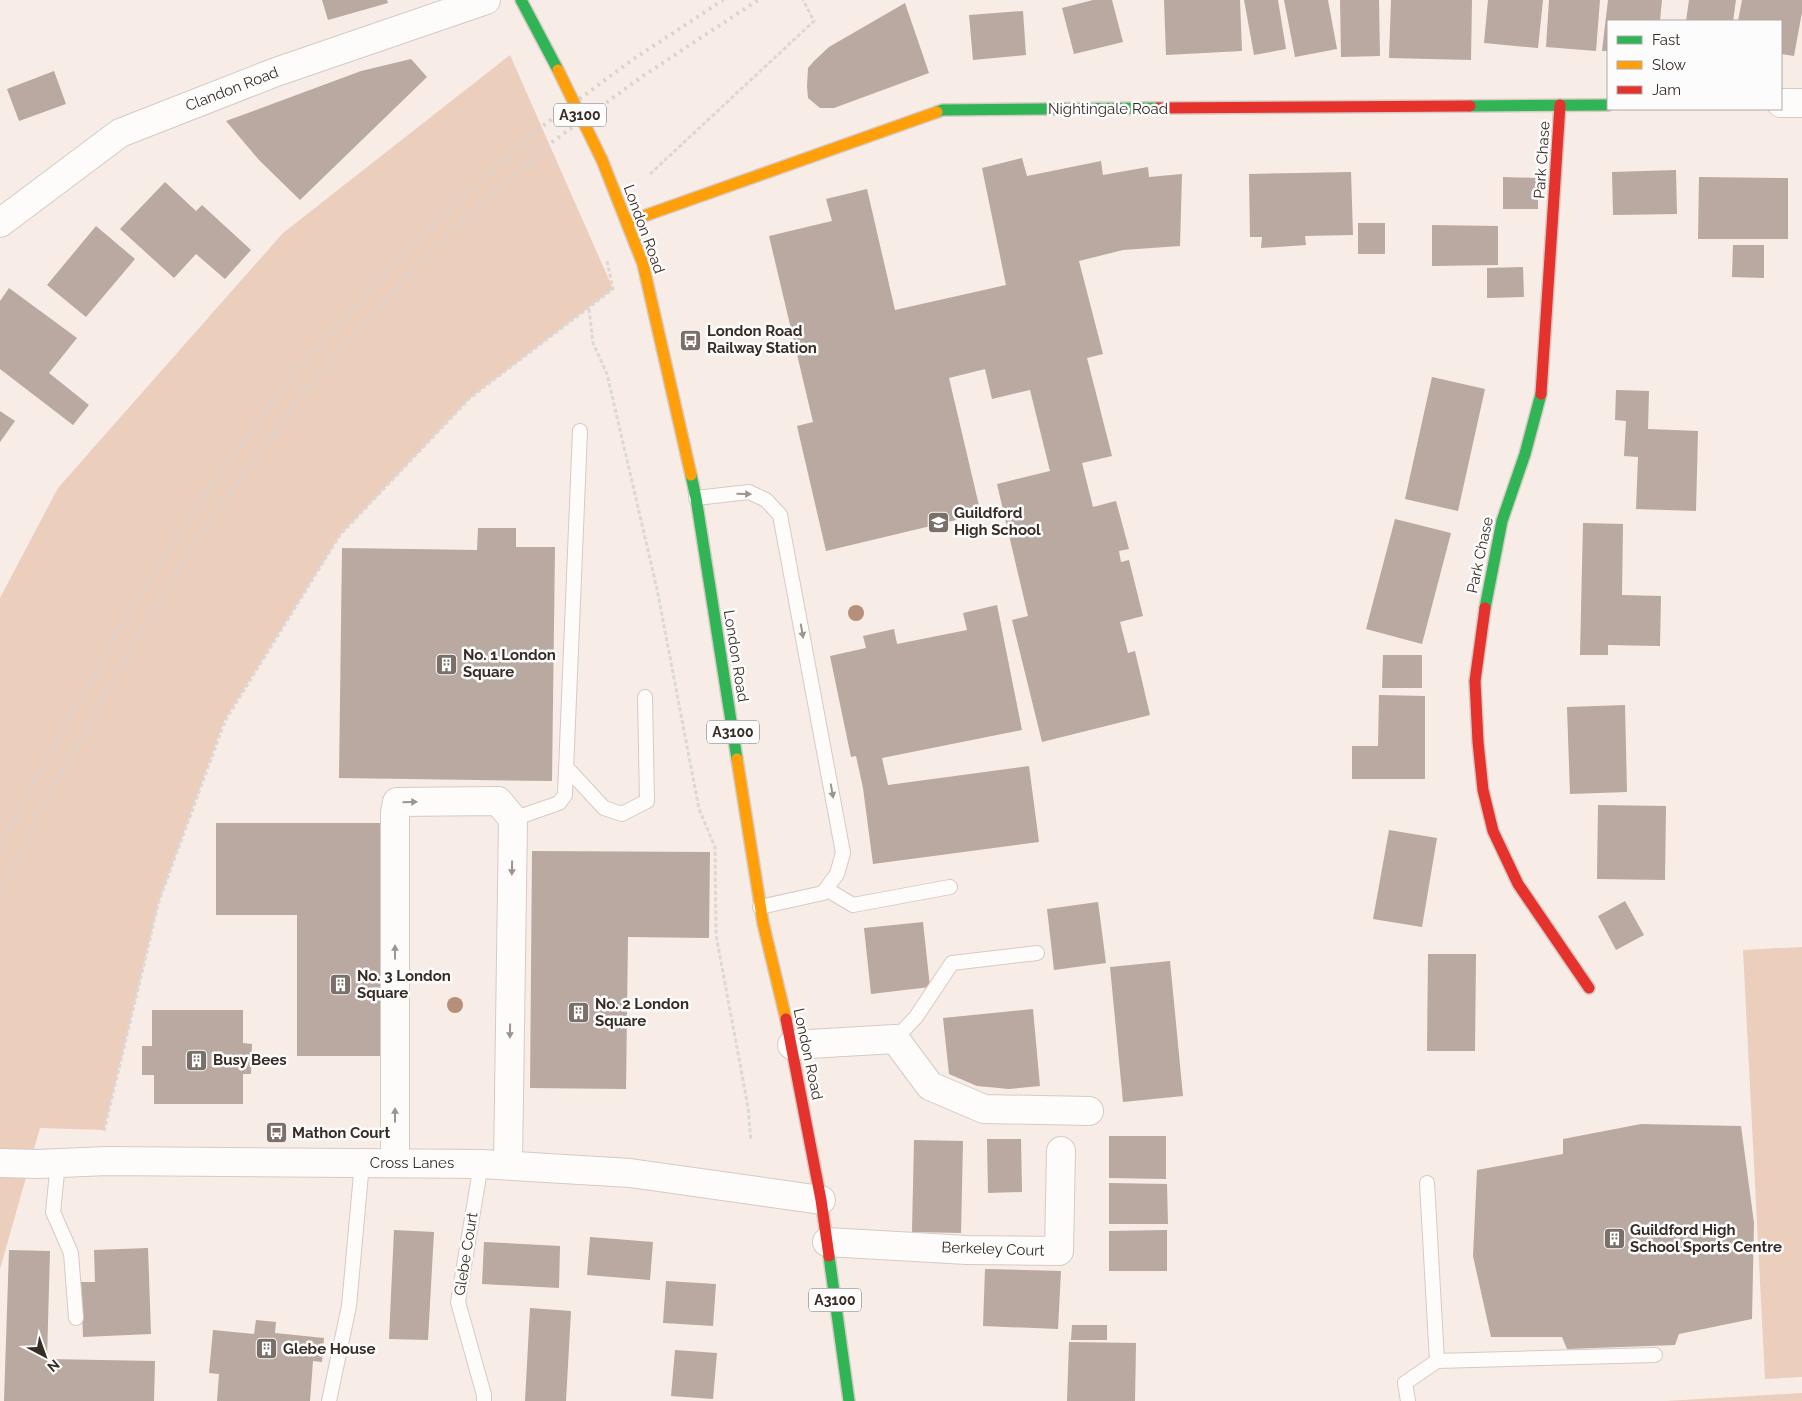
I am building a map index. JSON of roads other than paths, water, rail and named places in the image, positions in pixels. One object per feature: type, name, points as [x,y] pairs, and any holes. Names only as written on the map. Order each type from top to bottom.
[{"type":"street","name":"Clandon Road","points":[[0,223],[120,134],[276,72],[486,0]]},
{"type":"street","name":"London Road","points":[[521,0],[602,160],[643,264],[696,498],[763,924],[792,1045],[821,1200],[849,1401]]},
{"type":"street","points":[[1782,103],[1802,103]]},
{"type":"street","name":"Park Chase","points":[[1560,105],[1541,400],[1502,521],[1486,602],[1475,690],[1483,790],[1493,831],[1518,884],[1588,988]]},
{"type":"street","name":"Nightingale Road","points":[[628,222],[942,110],[1607,105]]},
{"type":"street","points":[[395,1163],[395,813],[397,802],[498,801],[513,819],[508,1165]]},
{"type":"street","points":[[792,1045],[895,1039],[930,1086],[984,1109],[1090,1111]]},
{"type":"street","name":"Berkeley Court","points":[[827,1242],[967,1250],[1059,1251],[1061,1151]]},
{"type":"street","name":"Cross Lanes","points":[[0,1164],[107,1161],[508,1165],[630,1173],[821,1200]]},
{"type":"lane","points":[[513,819],[559,803],[564,795],[580,431]]},
{"type":"lane","points":[[696,498],[748,492],[766,500],[780,515],[843,853],[837,874],[823,893],[760,907]]},
{"type":"lane","points":[[566,767],[604,808],[622,814],[647,801],[646,697]]},
{"type":"lane","points":[[826,889],[853,905],[950,887]]},
{"type":"lane","points":[[895,1039],[916,1017],[952,963],[1037,953]]},
{"type":"lane","points":[[48,1163],[53,1212],[71,1253],[76,1318]]},
{"type":"lane","points":[[329,1401],[349,1306],[362,1163]]},
{"type":"lane","name":"Glebe Court","points":[[481,1164],[458,1302],[484,1395],[484,1401]]},
{"type":"lane","points":[[1427,1183],[1437,1361]]},
{"type":"lane","points":[[1408,1401],[1405,1382],[1437,1361],[1655,1355]]},
{"type":"railway","points":[[0,852],[18,811],[109,647],[192,512],[292,376],[413,242],[536,131],[632,60],[723,0]]},
{"type":"railway","points":[[0,899],[35,820],[126,657],[208,523],[307,388],[426,255],[548,145],[643,76],[758,0]]},
{"type":"place","name":"London Road Railway Station","points":[[691,340]]},
{"type":"place","name":"Guildford High School","points":[[938,522]]},
{"type":"place","name":"No. 1 London Square","points":[[447,664]]},
{"type":"place","name":"No. 3 London Square","points":[[341,985]]},
{"type":"place","name":"No. 2 London Square","points":[[579,1013]]},
{"type":"place","name":"Busy Bees","points":[[197,1060]]},
{"type":"place","name":"Mathon Court","points":[[276,1133]]},
{"type":"place","name":"Guildford High School Sports Centre","points":[[1614,1239]]},
{"type":"place","name":"Glebe House","points":[[267,1349]]}]
